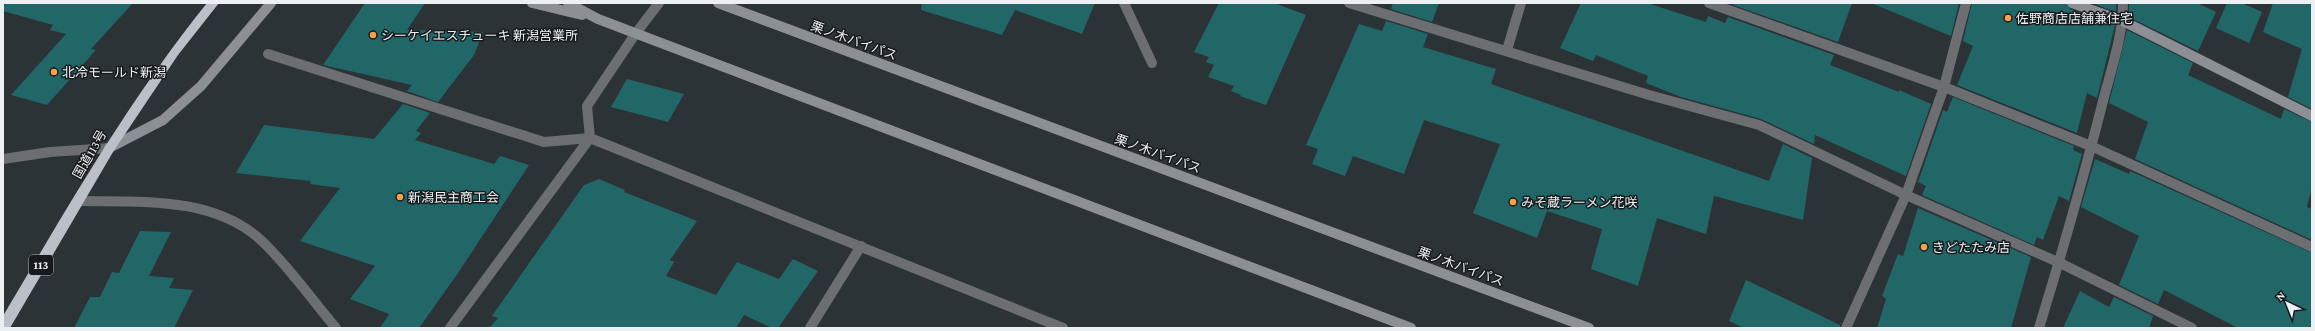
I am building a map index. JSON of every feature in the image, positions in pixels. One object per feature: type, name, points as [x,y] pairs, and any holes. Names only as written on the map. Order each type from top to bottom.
[{"type":"highway","name":"国道113号","points":[[3,328],[109,148],[169,58],[213,3]]},
{"type":"main road","points":[[109,148],[163,120],[200,86],[271,3]]},
{"type":"main road","points":[[532,3],[598,18]]},
{"type":"main road","points":[[568,3],[598,18],[636,33],[1411,328]]},
{"type":"main road","name":"栗ノ木バイパス","points":[[718,3],[1589,328]]},
{"type":"main road","points":[[2072,3],[2123,21],[2312,116]]},
{"type":"street","points":[[450,328],[590,138],[587,106],[636,33],[660,3]]},
{"type":"street","points":[[1124,3],[1152,64]]},
{"type":"street","points":[[1349,3],[1507,50],[1649,95],[1759,126],[1906,195],[2060,262],[2192,328]]},
{"type":"street","points":[[1507,50],[1521,3]]},
{"type":"street","points":[[1709,3],[1944,87],[2092,146],[2312,247]]},
{"type":"street","points":[[1846,328],[1906,195],[1944,87],[1966,3]]},
{"type":"street","points":[[2039,328],[2060,262],[2092,146],[2123,21],[2123,3]]},
{"type":"street","points":[[268,54],[544,142],[590,138],[1063,328]]},
{"type":"street","points":[[3,159],[50,152],[109,148]]},
{"type":"street","points":[[79,201],[159,202],[200,208],[234,221],[263,242],[336,328]]},
{"type":"street","points":[[810,328],[861,246]]},
{"type":"building","points":[[5,3],[133,3],[91,49],[96,50],[47,105],[11,95],[66,34],[50,30],[53,25],[3,11]]},
{"type":"building","points":[[365,3],[425,3],[407,30],[483,32],[474,55],[438,102],[407,91],[412,85],[323,65]]},
{"type":"building","points":[[922,3],[1095,3],[1082,34],[1015,10],[1002,35],[921,10]]},
{"type":"building","points":[[1219,3],[1274,3],[1306,15],[1266,105],[1240,96],[1241,95],[1231,91],[1234,86],[1208,77],[1214,65],[1206,62],[1209,57],[1194,52]]},
{"type":"building","points":[[1393,3],[1439,3],[1432,22],[1391,9]]},
{"type":"building","points":[[1581,3],[1647,3],[1706,22],[1708,16],[1725,23],[1728,17],[1834,55],[1830,65],[1899,92],[1899,90],[1931,104],[1906,176],[1815,135],[1814,144],[1761,119],[1681,97],[1646,83],[1648,76],[1596,55],[1593,61],[1560,48]]},
{"type":"building","points":[[1734,3],[1852,3],[1838,42],[1733,5]]},
{"type":"building","points":[[1871,3],[1959,3],[1951,36]]},
{"type":"building","points":[[1972,3],[2066,3],[2070,9],[2115,25],[2097,98],[2087,93],[2077,133],[1957,85],[1973,46],[1963,41]]},
{"type":"building","points":[[2092,3],[2116,3],[2116,12]]},
{"type":"building","points":[[2129,3],[2197,3],[2216,12],[2198,51],[2129,17]]},
{"type":"building","points":[[2227,3],[2242,3],[2262,12],[2249,43],[2216,28]]},
{"type":"building","points":[[2273,3],[2312,3],[2312,109],[2288,97],[2302,49],[2263,32]]},
{"type":"building","points":[[1386,21],[1428,34],[1423,47],[1496,69],[1491,84],[1769,181],[1783,144],[1812,158],[1803,220],[1714,196],[1706,234],[1657,218],[1638,286],[1591,269],[1602,229],[1547,211],[1537,238],[1473,213],[1500,144],[1424,120],[1404,174],[1353,156],[1345,176],[1312,164],[1318,149],[1306,145],[1359,24],[1382,31]]},
{"type":"building","points":[[2127,30],[2193,63],[2188,75],[2281,119],[2284,109],[2312,122],[2312,187],[2307,207],[2312,209],[2312,240],[2135,159],[2148,122],[2109,103]]},
{"type":"building","points":[[627,79],[684,94],[668,122],[611,107]]},
{"type":"building","points":[[1953,97],[2074,146],[2073,150],[2082,154],[2069,201],[2059,196],[2043,240],[2037,237],[2034,245],[1922,195],[1926,186],[1918,182],[1943,110],[1947,112]]},
{"type":"building","points":[[403,104],[430,113],[416,131],[421,133],[415,140],[494,164],[500,156],[529,165],[458,273],[419,328],[380,328],[389,314],[350,299],[375,266],[300,241],[340,188],[310,184],[311,181],[236,173],[264,125],[374,139]]},
{"type":"building","points":[[2095,159],[2129,174],[2130,171],[2312,253],[2312,328],[2238,328],[2164,290],[2158,304],[2119,285],[2139,236],[2081,207]]},
{"type":"building","points":[[599,179],[625,190],[624,192],[697,221],[670,260],[674,262],[666,276],[716,295],[737,262],[779,279],[793,259],[818,271],[778,328],[772,328],[744,315],[736,328],[489,328],[498,318],[492,316],[584,185]]},
{"type":"building","points":[[1918,208],[2031,257],[2011,328],[1877,328],[1886,299],[1882,296],[1898,254],[1903,256]]},
{"type":"building","points":[[140,231],[171,232],[149,276],[174,278],[169,288],[193,290],[174,328],[74,328],[90,297],[100,297],[112,272],[119,273]]},
{"type":"building","points":[[1746,280],[1840,325],[1840,328],[1744,328],[1729,321]]},
{"type":"building","points":[[2080,291],[2109,307],[2114,297],[2153,316],[2149,328],[2063,328]]},
{"type":"place","name":"佐野商店店舗兼住宅","points":[[2008,18]]},
{"type":"place","name":"シーケイエスチューキ 新潟営業所","points":[[373,35]]},
{"type":"place","name":"北冷モールド新潟","points":[[54,72]]},
{"type":"place","name":"新潟民主商工会","points":[[400,197]]},
{"type":"place","name":"みそ蔵ラーメン花咲","points":[[1513,202]]},
{"type":"place","name":"きどたたみ店","points":[[1924,247]]}]
